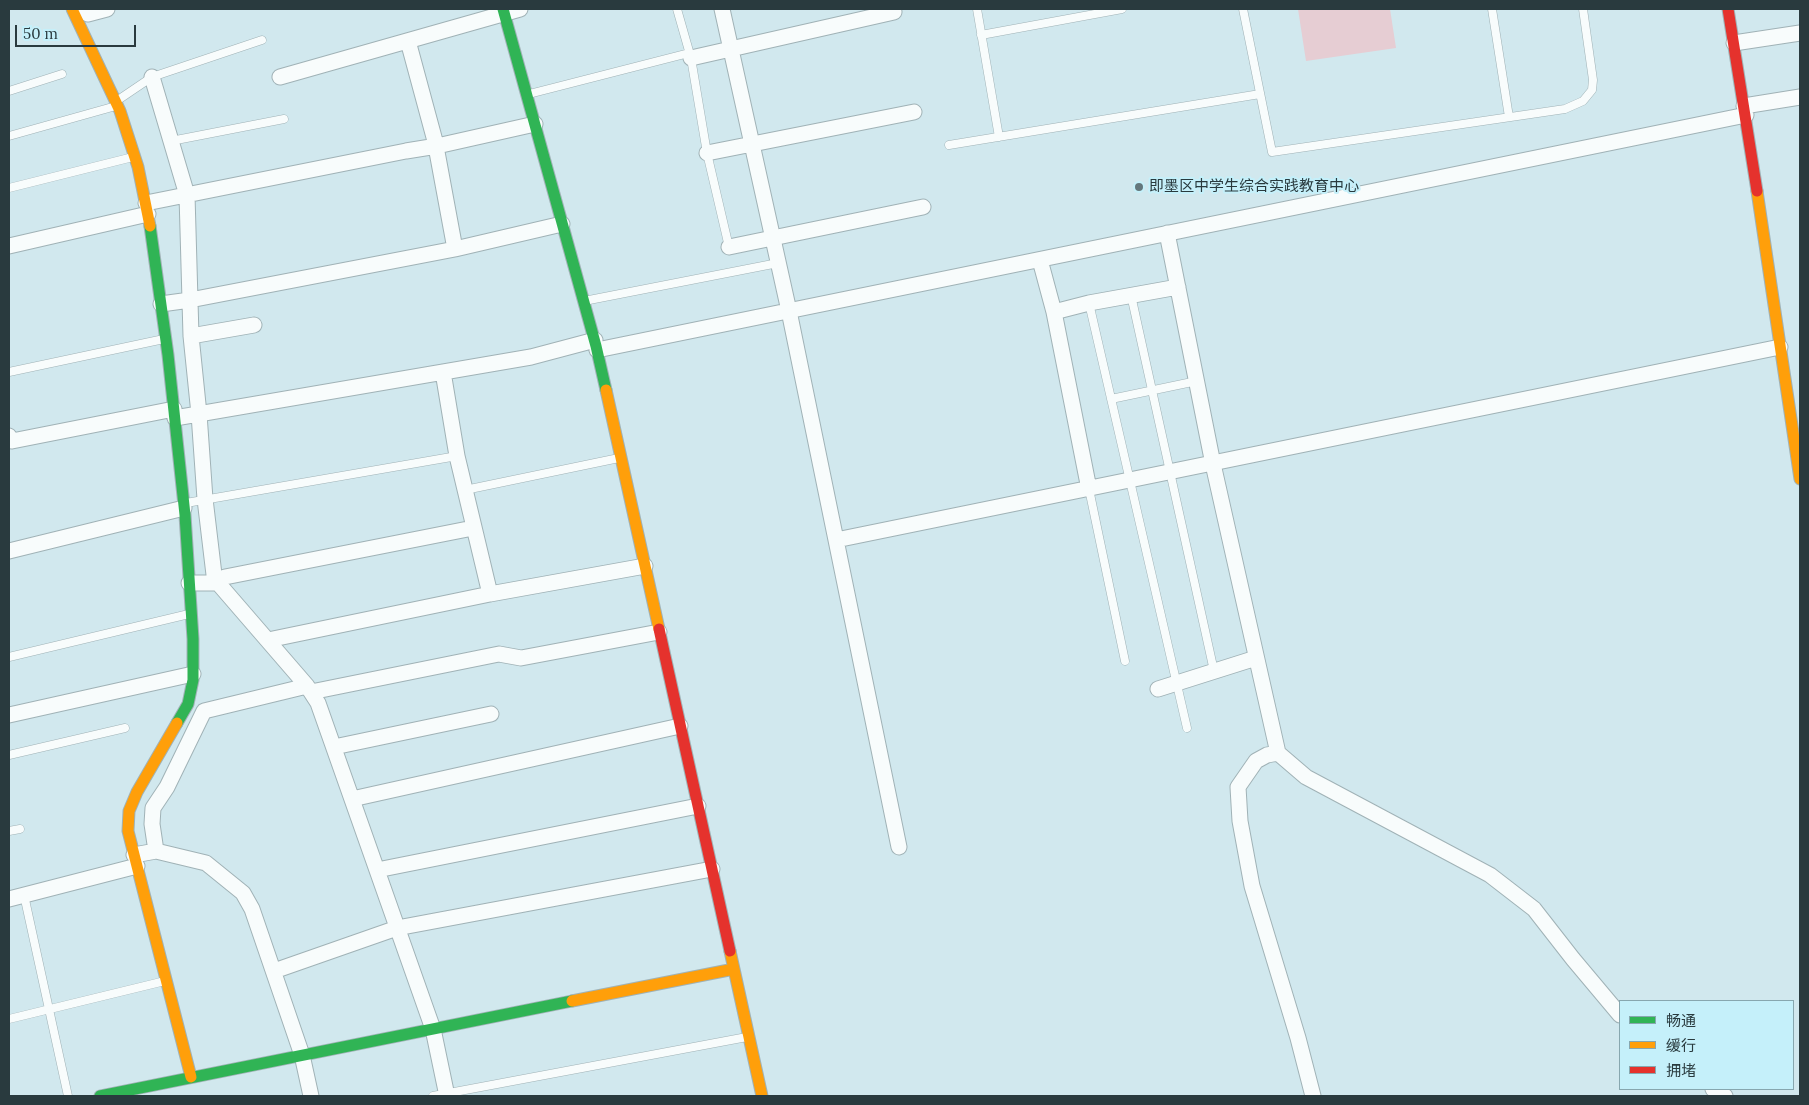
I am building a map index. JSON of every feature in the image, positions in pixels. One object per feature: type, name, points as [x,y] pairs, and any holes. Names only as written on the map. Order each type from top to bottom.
[{"type":"street","points":[[72,9],[120,101],[147,209],[176,302],[191,336],[185,415],[193,502],[206,583],[268,640],[309,689],[318,703],[433,1029],[442,1095]]},
{"type":"street","points":[[85,9],[88,14],[107,9]]},
{"type":"street","points":[[280,77],[408,41],[503,11],[520,9]]},
{"type":"street","points":[[722,9],[789,311],[899,847]]},
{"type":"street","points":[[1728,9],[1745,110],[1800,479]]},
{"type":"street","points":[[503,11],[596,345],[762,1096]]},
{"type":"street","points":[[690,55],[731,49],[894,12]]},
{"type":"street","points":[[1734,43],[1800,33]]},
{"type":"street","points":[[408,41],[436,146],[455,249]]},
{"type":"street","points":[[152,77],[187,195],[176,302],[166,339],[185,415],[193,502],[206,583],[191,614],[193,674],[188,704],[137,792],[129,811],[128,831],[191,1077]]},
{"type":"street","points":[[9,436],[12,441],[185,415],[789,311],[1168,233],[1800,97]]},
{"type":"street","points":[[707,153],[914,112]]},
{"type":"street","points":[[9,246],[147,209],[167,199],[436,146],[535,124]]},
{"type":"street","points":[[729,247],[923,207]]},
{"type":"street","points":[[176,302],[455,249],[562,224]]},
{"type":"street","points":[[1168,233],[1213,464],[1278,753],[1306,777],[1490,875],[1534,910],[1619,1014]]},
{"type":"street","points":[[1040,260],[1054,312],[1089,490]]},
{"type":"street","points":[[1054,312],[1089,303],[1178,287]]},
{"type":"street","points":[[191,336],[254,325]]},
{"type":"street","points":[[836,540],[1089,490],[1780,347]]},
{"type":"street","points":[[443,372],[457,456],[490,594]]},
{"type":"street","points":[[9,551],[193,502]]},
{"type":"street","points":[[206,583],[225,577],[474,528]]},
{"type":"street","points":[[268,640],[490,594],[645,566]]},
{"type":"street","points":[[156,851],[152,824],[153,808],[167,787],[204,711],[309,689],[499,654],[521,658],[659,632]]},
{"type":"street","points":[[1158,689],[1256,658]]},
{"type":"street","points":[[9,715],[193,674]]},
{"type":"street","points":[[334,747],[490,714]]},
{"type":"street","points":[[352,798],[680,726]]},
{"type":"street","points":[[1278,753],[1267,755],[1256,761],[1238,787],[1240,821],[1252,886],[1298,1038],[1313,1096]]},
{"type":"street","points":[[377,870],[698,806]]},
{"type":"street","points":[[16,897],[136,860],[156,851],[206,863],[243,893],[252,909],[302,1055],[311,1096]]},
{"type":"street","points":[[274,971],[397,928],[712,869]]},
{"type":"street","points":[[100,1096],[170,1089],[191,1077],[734,970]]},
{"type":"lane","points":[[677,9],[690,55],[707,153],[729,247]]},
{"type":"lane","points":[[977,9],[999,137]]},
{"type":"lane","points":[[981,35],[1122,9]]},
{"type":"lane","points":[[1243,9],[1272,152],[1565,109],[1583,101],[1592,90],[1593,80],[1583,9]]},
{"type":"lane","points":[[1492,9],[1509,117]]},
{"type":"lane","points":[[9,136],[120,101],[152,77],[262,40]]},
{"type":"lane","points":[[527,95],[690,55]]},
{"type":"lane","points":[[9,91],[62,74]]},
{"type":"lane","points":[[949,145],[1260,94]]},
{"type":"lane","points":[[171,141],[284,120]]},
{"type":"lane","points":[[9,188],[135,156]]},
{"type":"lane","points":[[584,301],[778,263]]},
{"type":"lane","points":[[1131,295],[1214,672]]},
{"type":"lane","points":[[1089,303],[1187,728]]},
{"type":"lane","points":[[9,372],[166,339]]},
{"type":"lane","points":[[1111,399],[1196,381]]},
{"type":"lane","points":[[193,502],[457,456]]},
{"type":"lane","points":[[465,490],[621,457]]},
{"type":"lane","points":[[1089,490],[1125,661]]},
{"type":"lane","points":[[9,657],[191,614]]},
{"type":"lane","points":[[9,755],[125,728]]},
{"type":"lane","points":[[9,832],[20,829]]},
{"type":"lane","points":[[16,897],[49,1009],[68,1096]]},
{"type":"lane","points":[[9,1019],[166,980]]},
{"type":"lane","points":[[442,1095],[749,1037]]},
{"type":"shaded area","points":[[1298,9],[1390,9],[1396,48],[1306,61]]},
{"type":"traffic: fast","points":[[503,9],[596,346],[606,390]]},
{"type":"traffic: fast","points":[[150,226],[168,355],[185,515],[193,639],[193,680],[188,704],[177,723]]},
{"type":"traffic: fast","points":[[100,1096],[572,1001]]},
{"type":"traffic: slow","points":[[72,9],[120,111],[138,167],[150,226]]},
{"type":"traffic: slow","points":[[1757,191],[1800,479]]},
{"type":"traffic: slow","points":[[606,390],[659,629]]},
{"type":"traffic: slow","points":[[177,723],[137,792],[129,811],[128,831],[191,1077]]},
{"type":"traffic: slow","points":[[730,951],[762,1096]]},
{"type":"traffic: slow","points":[[572,1001],[734,969]]},
{"type":"traffic: jam","points":[[1728,9],[1757,191]]},
{"type":"traffic: jam","points":[[659,629],[730,951]]},
{"type":"place","name":"即墨区中学生综合实践教育中心","points":[[1139,187]]}]
